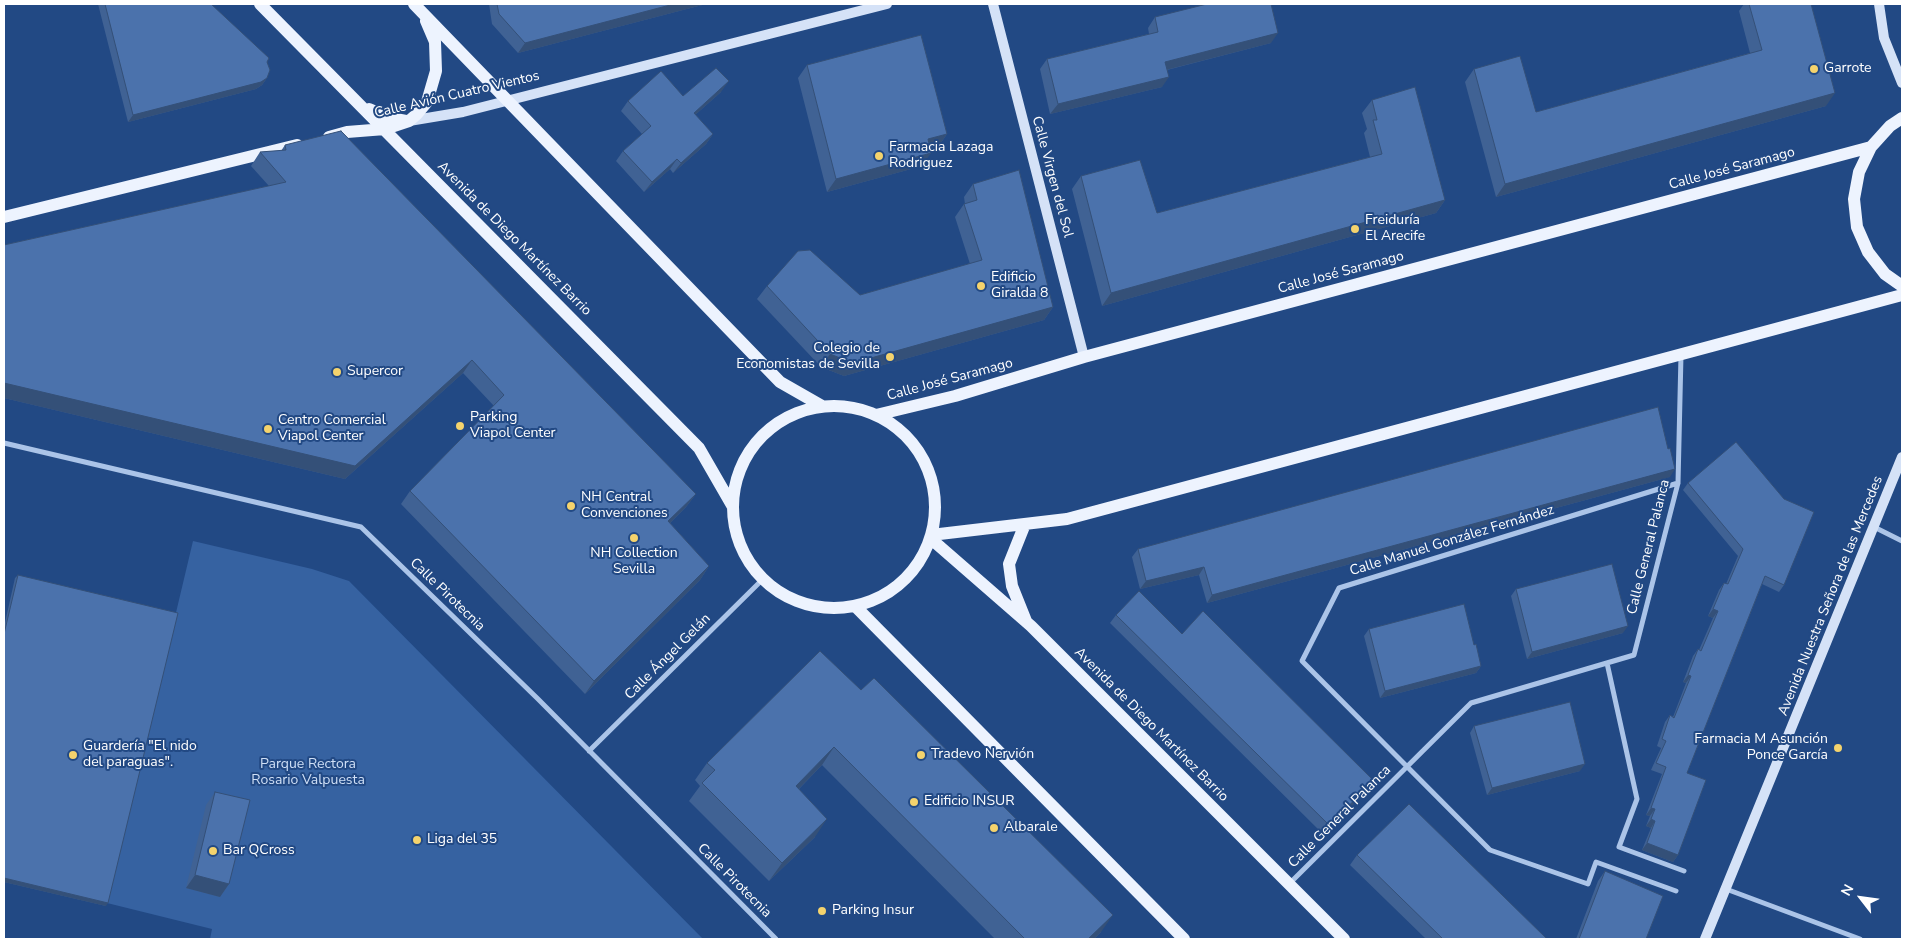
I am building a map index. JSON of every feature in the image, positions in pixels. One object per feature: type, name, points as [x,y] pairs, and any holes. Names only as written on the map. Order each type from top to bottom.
[{"type":"main road","name":"Avenida de Diego Martínez Barrio","points":[[260,4],[699,448],[733,507]]},
{"type":"main road","points":[[358,102],[377,114],[409,121],[427,102],[436,71],[435,42],[417,7]]},
{"type":"main road","points":[[417,7],[780,382],[822,406]]},
{"type":"main road","points":[[1902,118],[1890,126],[1871,147],[1859,172],[1854,199],[1857,227],[1868,252],[1885,274],[1902,286]]},
{"type":"main road","name":"Calle Avión Cuatro Vientos","points":[[4,217],[347,132],[385,129],[409,121]]},
{"type":"main road","name":"Calle José Saramago","points":[[876,415],[955,396],[1084,357],[1871,147]]},
{"type":"main road","points":[[930,536],[1067,519],[1902,295]]},
{"type":"main road","points":[[822,406],[850,407],[876,415],[894,425],[904,434],[921,455],[930,474],[934,494],[935,515],[930,536],[920,560],[903,581],[881,597],[855,606],[830,609],[805,605],[782,595],[762,579],[746,558],[736,533],[733,507],[735,486],[742,466],[752,448],[766,432],[783,420],[802,411],[822,406]]},
{"type":"main road","points":[[1025,524],[1009,564],[1012,586],[1027,623]]},
{"type":"main road","name":"Avenida de Diego Martínez Barrio","points":[[930,536],[1027,623],[1344,939]]},
{"type":"main road","points":[[855,606],[1184,939]]},
{"type":"street","name":"Calle Avión Cuatro Vientos","points":[[409,121],[463,112],[887,4]]},
{"type":"street","name":"Calle Virgen del Sol","points":[[993,4],[1084,357]]},
{"type":"street","points":[[1879,4],[1884,38],[1902,83]]},
{"type":"street","name":"Calle General Palanca","points":[[1289,884],[1471,703],[1634,655],[1678,483],[1681,354]]},
{"type":"street","name":"Calle Pirotecnia","points":[[4,443],[361,527],[589,751],[776,939]]},
{"type":"street","name":"Avenida Nuestra Señora de las Mercedes","points":[[1705,939],[1902,457]]},
{"type":"street","name":"Calle Manuel González Fernández","points":[[1408,766],[1302,661],[1339,588],[1678,483]]},
{"type":"street","points":[[1873,527],[1902,541]]},
{"type":"street","name":"Calle Ángel Gelán","points":[[589,751],[762,579]]},
{"type":"street","points":[[1607,663],[1637,799],[1619,847],[1684,871]]},
{"type":"street","name":"Calle General Palanca","points":[[1408,766],[1490,850],[1588,884],[1596,862],[1676,891]]},
{"type":"street","points":[[1726,889],[1860,939]]},
{"type":"green space","name":"Parque Rectora Rosario Valpuesta","points":[[193,541],[312,569],[349,581],[703,939],[210,939],[212,929],[107,903]]},
{"type":"building","points":[[105,4],[211,4],[269,58],[267,62],[270,70],[267,78],[261,82],[133,115]]},
{"type":"building","points":[[497,4],[674,4],[525,43],[499,14]]},
{"type":"building","points":[[1207,4],[1271,4],[1278,33],[1165,62],[1169,77],[1058,104],[1047,59],[1158,32],[1155,17]]},
{"type":"building","points":[[1749,4],[1811,4],[1835,93],[1505,184],[1474,69],[1520,56],[1536,112],[1762,50]]},
{"type":"building","points":[[921,35],[947,134],[928,139],[931,153],[836,179],[807,65]]},
{"type":"building","points":[[716,68],[729,81],[694,113],[713,134],[681,163],[677,159],[652,182],[623,151],[651,126],[628,101],[661,71],[683,96]]},
{"type":"building","points":[[1415,87],[1445,200],[1111,293],[1081,176],[1140,160],[1157,213],[1382,154],[1373,120],[1377,120],[1372,100]]},
{"type":"building","name":"Centro Comercial Viapol Center","points":[[341,131],[696,494],[668,521],[709,566],[594,681],[410,491],[504,395],[472,360],[355,466],[4,383],[4,245],[286,182],[260,152],[286,150],[285,145]]},
{"type":"building","name":"Edificio Giralda 8","points":[[1019,170],[1053,307],[853,363],[830,354],[767,286],[798,251],[810,250],[860,295],[982,260],[964,204],[977,200],[973,184]]},
{"type":"building","points":[[1658,407],[1675,469],[1212,595],[1204,567],[1146,581],[1138,549]]},
{"type":"building","points":[[1736,442],[1784,499],[1814,512],[1784,585],[1765,576],[1687,773],[1706,780],[1678,855],[1647,843],[1655,821],[1651,819],[1655,809],[1651,808],[1666,767],[1656,763],[1666,741],[1662,739],[1670,715],[1674,718],[1691,676],[1688,675],[1698,649],[1701,651],[1718,611],[1713,609],[1724,583],[1728,584],[1743,549],[1688,483]]},
{"type":"building","points":[[1612,564],[1628,626],[1532,652],[1516,589]]},
{"type":"building","name":"Guardería \"El nido del paraguas\".","points":[[18,575],[178,613],[108,903],[4,878],[4,634]]},
{"type":"building","points":[[1139,591],[1182,634],[1203,611],[1374,781],[1329,825],[1116,615]]},
{"type":"building","points":[[1464,604],[1481,666],[1385,691],[1369,629]]},
{"type":"building","name":"Edificio INSUR","points":[[820,651],[861,690],[874,678],[1113,915],[1088,939],[1025,939],[834,747],[796,786],[827,819],[782,863],[702,783],[715,770],[707,763]]},
{"type":"building","points":[[1570,702],[1585,764],[1492,788],[1474,726]]},
{"type":"building","name":"Bar QCross","points":[[215,792],[250,800],[229,884],[195,875]]},
{"type":"building","points":[[1409,804],[1547,939],[1443,939],[1357,855]]},
{"type":"building","points":[[1605,871],[1663,896],[1646,939],[1579,939]]},
{"type":"place","name":"Garrote","points":[[1814,69]]},
{"type":"place","name":"Farmacia Lazaga Rodriguez","points":[[879,156]]},
{"type":"place","name":"Freiduría El Arecife","points":[[1355,229]]},
{"type":"place","name":"Edificio Giralda 8","points":[[981,286]]},
{"type":"place","name":"Colegio de Economistas de Sevilla","points":[[890,357]]},
{"type":"place","name":"Supercor","points":[[337,372]]},
{"type":"place","name":"Parking Viapol Center","points":[[460,426]]},
{"type":"place","name":"Centro Comercial Viapol Center","points":[[268,429]]},
{"type":"place","name":"NH Central Convenciones","points":[[571,506]]},
{"type":"place","name":"NH Collection Sevilla","points":[[634,538]]},
{"type":"place","name":"Farmacia M Asunción Ponce García","points":[[1838,748]]},
{"type":"place","name":"Guardería \"El nido del paraguas\".","points":[[73,755]]},
{"type":"place","name":"Tradevo Nervión","points":[[921,755]]},
{"type":"place","name":"Edificio INSUR","points":[[914,802]]},
{"type":"place","name":"Albarale","points":[[994,828]]},
{"type":"place","name":"Liga del 35","points":[[417,840]]},
{"type":"place","name":"Bar QCross","points":[[213,851]]},
{"type":"place","name":"Parking Insur","points":[[822,911]]}]
